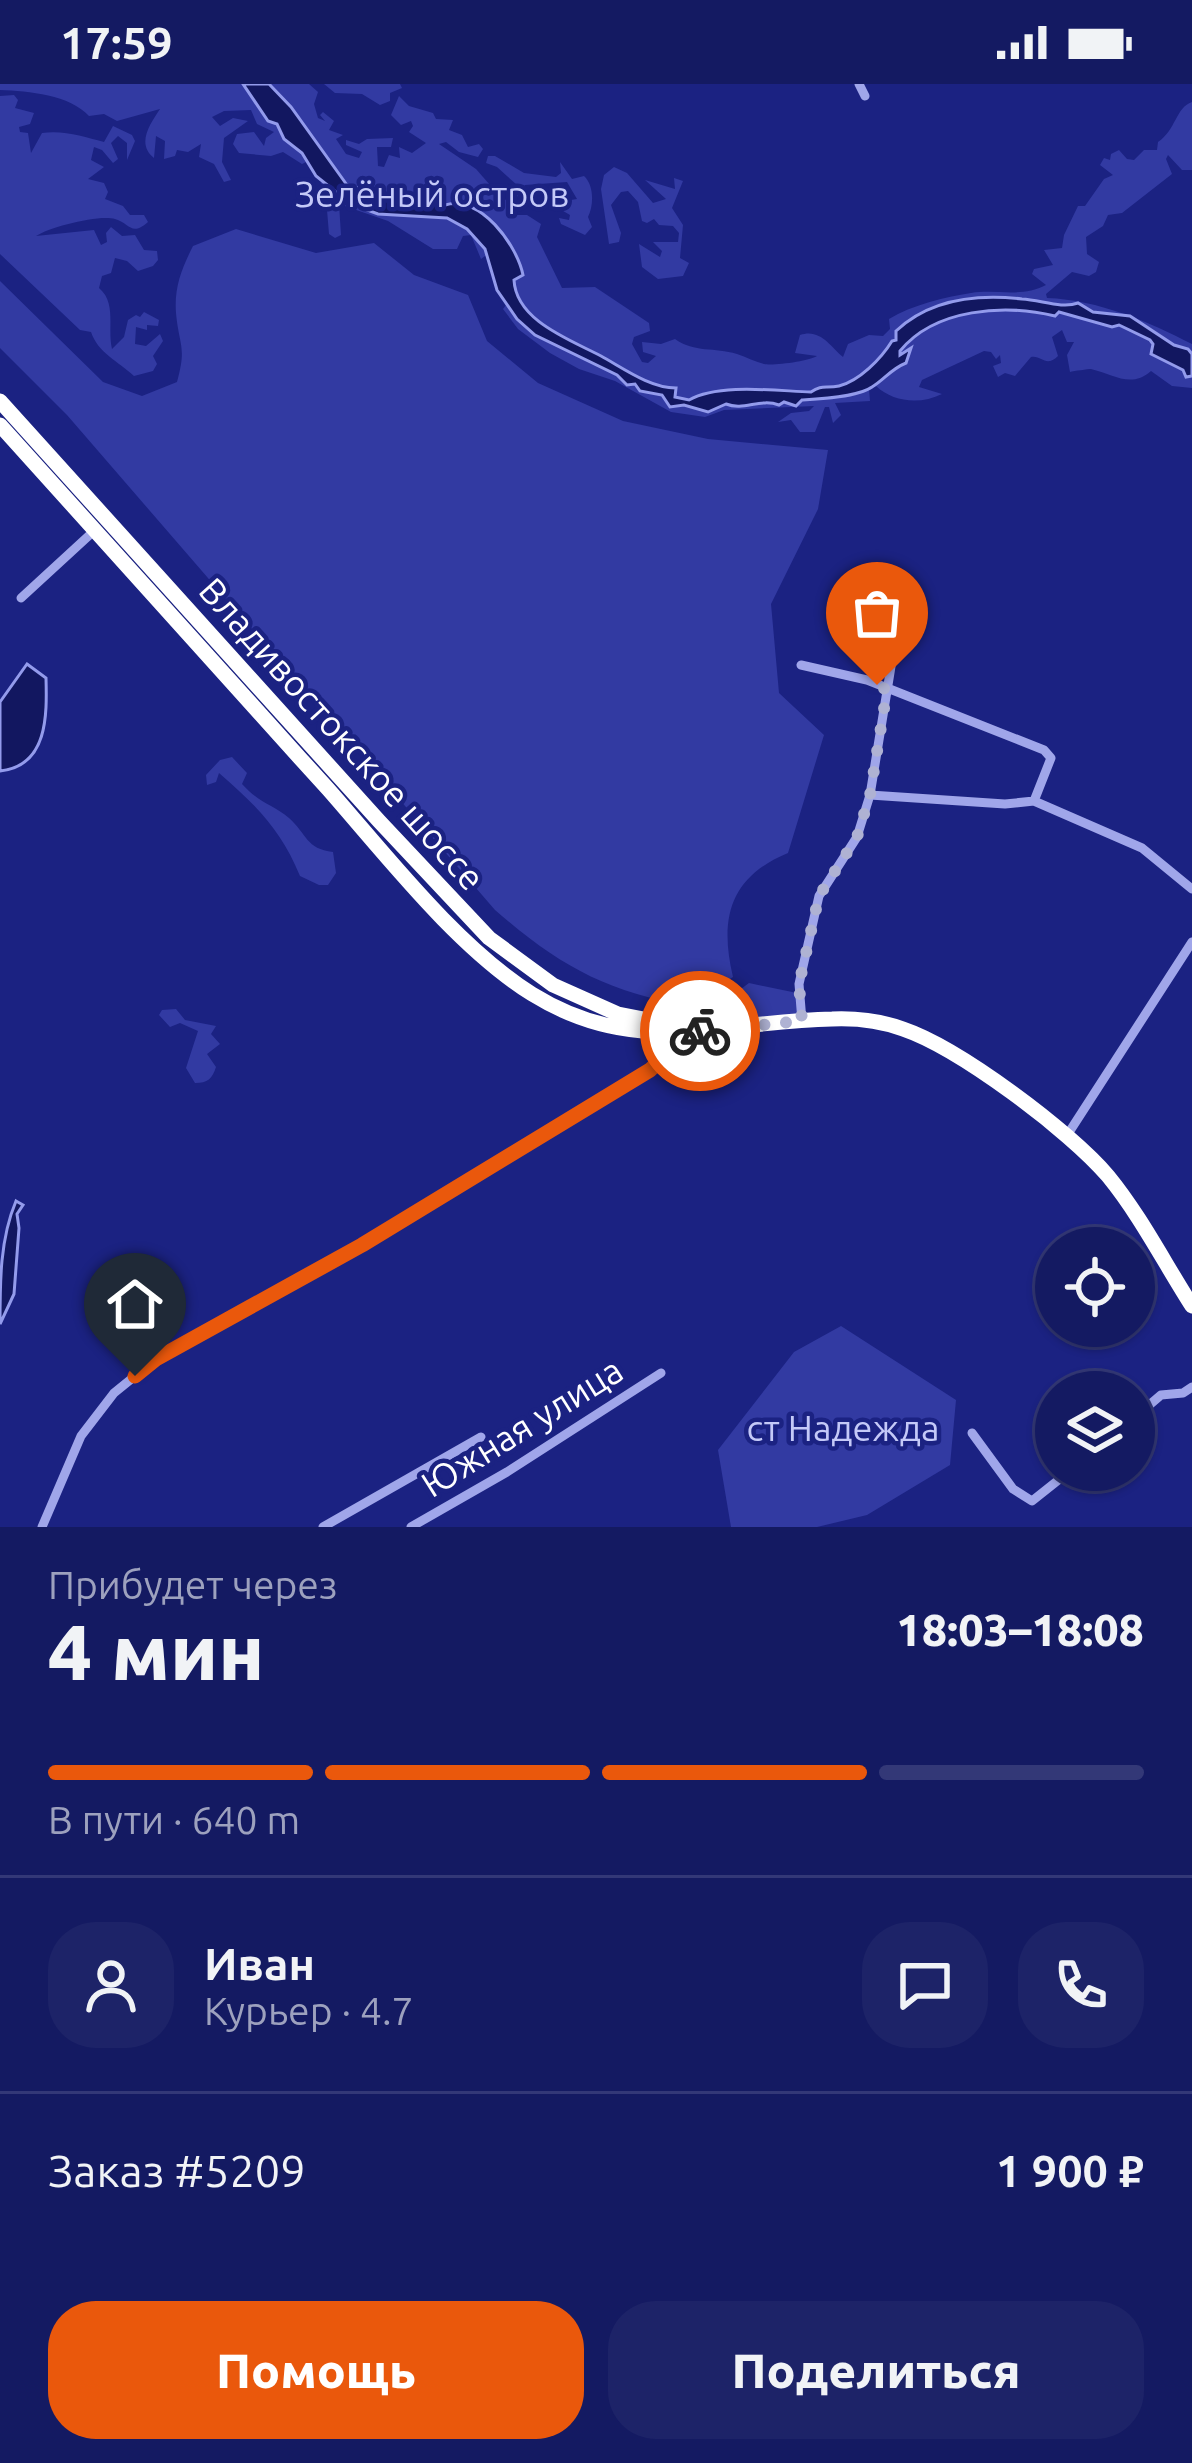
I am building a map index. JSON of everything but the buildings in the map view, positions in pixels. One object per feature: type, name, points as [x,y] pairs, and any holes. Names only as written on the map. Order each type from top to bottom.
[{"type":"highway","name":"Владивостокское шоссе","points":[[0,401],[464,925]]},
{"type":"highway","name":"Владивостокское шоссе","points":[[0,425],[464,925],[553,985],[618,1014],[692,1031],[866,1020],[906,1029],[956,1057],[1066,1137],[1110,1179],[1192,1306]]},
{"type":"street","points":[[859,84],[865,96]]},
{"type":"street","points":[[21,598],[94,530]]},
{"type":"street","points":[[802,1021],[799,984],[819,896],[857,837],[870,795],[895,642],[891,597],[878,586],[832,604]]},
{"type":"street","points":[[801,665],[867,680],[1045,750],[1050,766],[1034,801]]},
{"type":"street","points":[[870,795],[1005,804],[1034,801],[1142,848],[1192,889]]},
{"type":"street","points":[[1066,1137],[1192,942]]},
{"type":"street","points":[[42,1527],[81,1436],[114,1393],[156,1359],[362,1245],[650,1070],[692,1031]]},
{"type":"street","name":"Южная улица","points":[[411,1527],[661,1373]]},
{"type":"street","points":[[1155,1400],[1192,1387]]},
{"type":"street","points":[[972,1433],[1013,1489],[1032,1501],[1045,1491]]},
{"type":"street","points":[[323,1527],[481,1437]]},
{"type":"green space","name":"Зелёный остров","points":[[0,84],[309,84],[318,92],[314,104],[318,118],[325,121],[323,112],[334,121],[329,130],[343,135],[336,139],[346,154],[359,158],[362,152],[346,145],[346,140],[359,144],[393,138],[391,147],[377,147],[378,166],[384,167],[389,155],[400,158],[399,147],[412,153],[426,143],[409,132],[411,121],[401,125],[391,115],[399,96],[436,119],[453,120],[449,130],[462,135],[468,147],[479,144],[483,149],[478,157],[446,142],[439,144],[476,169],[504,201],[517,185],[486,163],[488,156],[524,173],[556,177],[561,173],[560,162],[572,179],[584,176],[590,185],[592,227],[585,235],[561,224],[559,218],[569,220],[570,215],[558,208],[559,202],[577,199],[567,182],[525,185],[513,203],[516,215],[527,215],[541,224],[537,237],[562,288],[595,287],[649,323],[650,331],[634,337],[632,344],[642,362],[648,363],[656,356],[643,352],[642,342],[661,344],[675,339],[764,364],[800,361],[817,356],[795,353],[800,335],[807,333],[824,339],[843,357],[848,344],[869,335],[883,336],[890,329],[889,319],[918,306],[971,293],[1019,292],[1046,285],[1032,274],[1034,269],[1053,265],[1044,250],[1062,248],[1078,206],[1085,206],[1104,179],[1113,175],[1100,165],[1104,158],[1110,160],[1119,150],[1134,160],[1144,150],[1157,150],[1182,109],[1192,102],[1192,170],[1182,170],[1168,155],[1172,174],[1122,213],[1108,215],[1103,226],[1086,237],[1087,254],[1099,262],[1096,272],[1089,276],[1072,272],[1046,294],[1047,298],[1123,313],[1192,344],[1192,388],[1172,386],[1151,371],[1129,380],[1091,369],[1070,372],[1067,355],[1074,342],[1067,342],[1062,330],[1052,337],[1058,356],[1047,361],[1031,357],[1015,376],[998,377],[993,366],[1001,363],[1000,355],[996,359],[984,351],[922,380],[919,387],[942,394],[907,400],[876,386],[869,389],[870,401],[835,403],[841,415],[833,423],[825,407],[815,432],[800,432],[791,420],[778,422],[814,406],[724,410],[705,417],[671,412],[615,381],[579,369],[518,329],[503,309],[515,293],[514,280],[522,275],[519,262],[481,259],[471,235],[463,236],[457,249],[433,249],[388,221],[339,204],[341,235],[329,234],[327,210],[333,195],[321,183],[331,163],[325,153],[302,164],[283,152],[271,156],[239,153],[233,144],[237,134],[254,132],[264,146],[274,132],[257,124],[251,110],[224,111],[212,117],[220,126],[233,118],[248,121],[224,138],[222,162],[231,180],[224,182],[214,164],[199,157],[201,144],[164,159],[165,141],[156,136],[154,158],[146,147],[146,134],[160,109],[117,121],[104,114],[89,116],[71,103],[48,96],[0,90]]},
{"type":"green space","name":"Зелёный остров","points":[[324,84],[400,84],[402,88],[380,105],[362,94],[335,93]]},
{"type":"green space","points":[[14,95],[18,100],[15,108],[34,113],[30,124],[19,127],[20,132],[28,133],[31,153],[42,133],[104,142],[113,126],[132,135],[135,141],[127,160],[127,143],[118,136],[111,143],[118,159],[113,163],[94,147],[91,160],[104,167],[88,179],[104,183],[105,199],[123,206],[130,215],[144,215],[148,222],[134,229],[115,219],[98,218],[36,236],[94,230],[101,245],[107,242],[111,227],[122,236],[135,235],[144,250],[157,251],[153,266],[138,271],[115,258],[99,288],[110,308],[112,349],[124,337],[128,320],[136,315],[144,312],[159,320],[158,326],[147,325],[147,330],[136,327],[135,344],[146,346],[160,334],[163,341],[153,356],[157,364],[153,371],[134,376],[0,254],[0,96]]},
{"type":"green space","points":[[614,167],[627,173],[653,203],[666,199],[645,180],[675,189],[674,178],[683,181],[672,208],[683,225],[680,258],[689,263],[683,276],[658,279],[642,267],[639,244],[660,257],[662,251],[653,242],[678,242],[679,233],[654,219],[642,221],[638,202],[628,191],[621,192],[611,205],[621,233],[619,242],[609,244],[601,189],[604,175]]},
{"type":"green space","points":[[236,229],[316,253],[374,243],[414,275],[468,295],[487,341],[538,383],[623,421],[708,439],[828,450],[818,509],[771,604],[779,693],[824,735],[788,853],[753,874],[734,902],[728,936],[733,977],[689,1006],[633,993],[584,973],[495,910],[67,415],[0,348],[0,281],[103,382],[142,396],[177,382],[182,353],[176,304],[182,270],[193,246]]},
{"type":"green space","points":[[232,757],[247,773],[242,784],[248,790],[289,818],[312,844],[333,852],[336,873],[328,885],[300,876],[267,820],[219,773],[216,782],[207,785],[206,775],[220,760]]},
{"type":"green space","points":[[749,983],[797,993],[799,1016],[692,1025]]},
{"type":"green space","points":[[176,1009],[185,1020],[216,1026],[211,1034],[220,1044],[207,1054],[216,1067],[206,1081],[195,1083],[186,1068],[198,1031],[180,1023],[170,1027],[159,1015],[162,1010]]},
{"type":"green space","name":"ст Надежда","points":[[841,1326],[956,1400],[950,1465],[867,1515],[817,1527],[731,1527],[718,1450],[794,1352]]},
{"type":"shaded area","points":[[243,84],[269,84],[347,185],[377,194],[426,194],[445,205],[471,207],[483,214],[513,250],[523,275],[514,280],[517,294],[534,318],[637,377],[676,388],[675,397],[689,400],[732,390],[811,392],[839,386],[869,368],[909,320],[939,305],[989,297],[1078,303],[1093,312],[1130,316],[1188,349],[1192,376],[1186,377],[1183,370],[1151,354],[1150,340],[1119,325],[1059,312],[1055,316],[993,310],[932,326],[900,351],[900,355],[911,348],[906,363],[858,393],[802,400],[796,406],[784,402],[726,404],[708,412],[684,405],[670,407],[662,395],[627,385],[617,375],[535,335],[497,290],[485,249],[467,229],[447,218],[378,214],[351,204],[316,176]]},
{"type":"shaded area","points":[[27,664],[46,678],[45,722],[28,760],[0,771],[0,702]]},
{"type":"shaded area","points":[[16,1201],[23,1205],[17,1214],[14,1294],[0,1324],[4,1245]]},
{"type":"way so far","points":[[700,1031],[802,1021],[799,984],[819,896],[857,837],[870,795],[887,690],[877,685]]},
{"type":"route","points":[[135,1376],[156,1359],[362,1245],[650,1070],[692,1031],[700,1031]]}]
